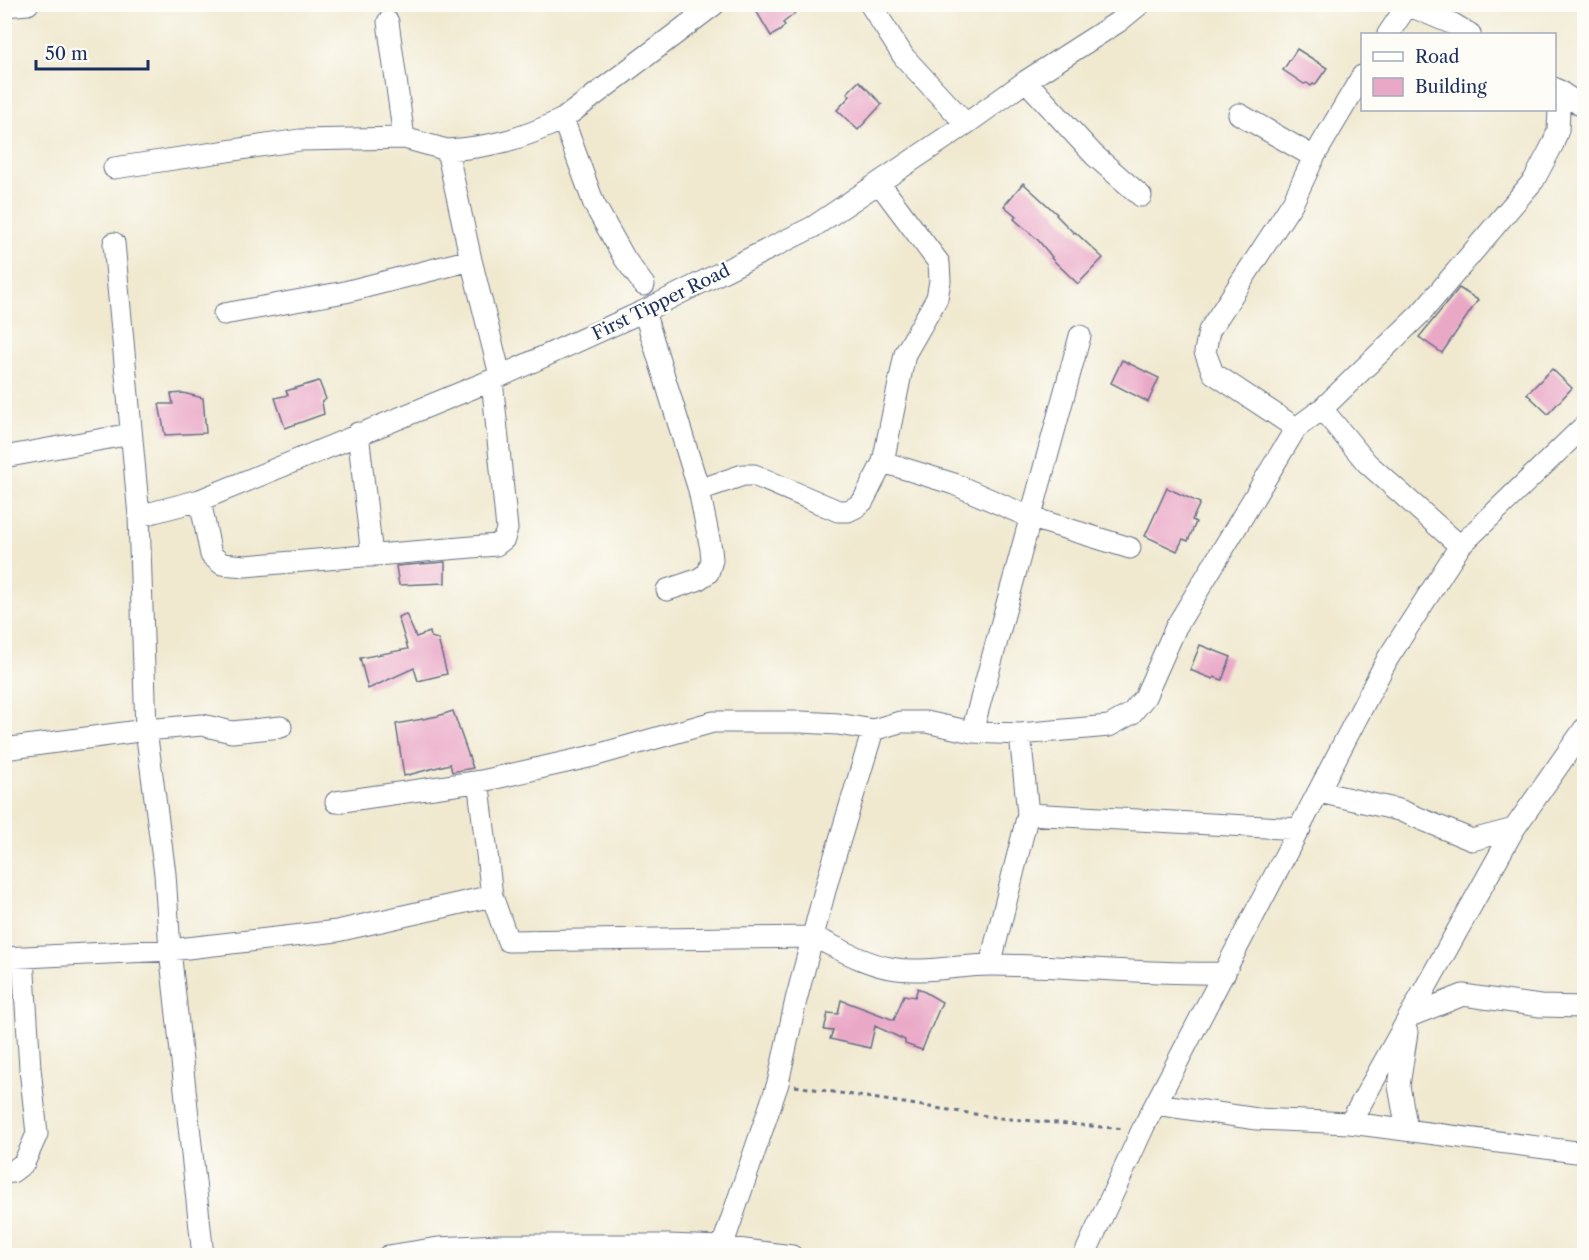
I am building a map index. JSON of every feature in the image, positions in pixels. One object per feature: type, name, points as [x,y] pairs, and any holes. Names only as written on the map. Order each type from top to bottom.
[{"type":"street","points":[[4,6],[28,4]]},
{"type":"street","points":[[114,168],[300,140],[404,138],[447,150],[506,142],[535,133],[562,119],[715,4]]},
{"type":"street","name":"First Tipper Road","points":[[139,516],[200,500],[496,378],[644,311],[813,227],[1026,81],[1118,22],[1140,4]]},
{"type":"street","points":[[1389,33],[1406,5],[1453,24],[1468,33]]},
{"type":"street","points":[[879,10],[904,57],[966,124]]},
{"type":"street","points":[[388,22],[404,138]]},
{"type":"street","points":[[1296,428],[1213,373],[1205,352],[1209,331],[1293,202],[1314,157],[1361,78]]},
{"type":"street","points":[[1026,81],[1094,155],[1141,196]]},
{"type":"street","points":[[1557,89],[1584,107]]},
{"type":"street","points":[[336,802],[482,781],[593,756],[713,722],[801,722],[838,724],[873,730],[900,722],[926,722],[972,732],[1020,735],[1109,726],[1131,714],[1145,697],[1176,627],[1296,428],[1322,410],[1421,313],[1534,180],[1558,130],[1557,89]]},
{"type":"street","points":[[1239,114],[1314,157]]},
{"type":"street","points":[[562,119],[594,204],[625,258],[644,285]]},
{"type":"street","points":[[200,500],[211,555],[222,564],[245,566],[372,556],[496,545],[504,539],[507,529],[496,378],[447,150]]},
{"type":"street","points":[[699,490],[743,475],[754,475],[838,511],[848,511],[863,501],[883,462],[904,354],[937,298],[940,281],[939,263],[879,183]]},
{"type":"street","points":[[114,243],[139,516],[146,730],[165,874],[170,950],[203,1256]]},
{"type":"street","points":[[224,314],[345,292],[471,260]]},
{"type":"street","points":[[644,311],[699,490],[712,560],[708,573],[697,580],[667,590]]},
{"type":"street","points":[[972,732],[1080,336]]},
{"type":"street","points":[[1322,410],[1367,463],[1460,546]]},
{"type":"street","points":[[1084,1256],[1144,1126],[1388,658],[1460,546],[1584,426]]},
{"type":"street","points":[[358,433],[372,556]]},
{"type":"street","points":[[4,457],[131,434]]},
{"type":"street","points":[[883,462],[954,484],[1032,518],[1130,548]]},
{"type":"street","points":[[4,749],[202,725],[232,732],[281,727]]},
{"type":"street","points":[[1350,1123],[1514,829],[1584,729]]},
{"type":"street","points":[[722,1247],[778,1083],[796,1000],[828,879],[873,730]]},
{"type":"street","points":[[990,965],[1028,814],[1020,735]]},
{"type":"street","points":[[482,781],[479,787],[492,896],[508,941],[814,937],[860,959],[891,968],[932,969],[990,965],[1181,974],[1225,973]]},
{"type":"street","points":[[1319,792],[1399,810],[1472,840],[1491,872]]},
{"type":"street","points":[[1028,814],[1300,829]]},
{"type":"street","points":[[1472,840],[1514,829]]},
{"type":"street","points":[[4,1173],[12,1172],[24,1163],[37,1134],[14,958],[170,950],[338,931],[492,896]]},
{"type":"street","points":[[1181,974],[1209,1004]]},
{"type":"street","points":[[1410,1016],[1463,995],[1540,1006],[1584,1007]]},
{"type":"street","points":[[1407,1130],[1399,1086],[1410,1016]]},
{"type":"street","points":[[1156,1104],[1257,1119],[1350,1123],[1584,1153]]},
{"type":"street","points":[[388,1256],[499,1245],[668,1245],[722,1247],[792,1256]]},
{"type":"path","points":[[778,1083],[1000,1118],[1127,1129],[1144,1126]]},
{"type":"building","points":[[762,4],[802,4],[783,23],[785,25],[780,31],[771,36],[755,9]]},
{"type":"building","points":[[1297,49],[1327,68],[1315,85],[1304,84],[1283,70]]},
{"type":"building","points":[[859,81],[882,104],[858,130],[837,110],[850,96],[847,93]]},
{"type":"building","points":[[1023,183],[1103,258],[1078,284],[1051,258],[1038,240],[1014,219],[1016,216],[1004,206]]},
{"type":"building","points":[[1459,288],[1478,300],[1442,353],[1419,337]]},
{"type":"building","points":[[1122,360],[1159,378],[1148,402],[1111,383]]},
{"type":"building","points":[[1552,369],[1572,388],[1548,414],[1527,394]]},
{"type":"building","points":[[319,381],[326,399],[322,402],[324,414],[285,428],[275,398],[288,395],[286,391]]},
{"type":"building","points":[[183,393],[203,398],[206,433],[165,435],[159,404],[173,404],[171,394]]},
{"type":"building","points":[[1167,488],[1200,503],[1192,520],[1196,522],[1188,541],[1183,539],[1177,551],[1145,536]]},
{"type":"building","points":[[445,562],[445,583],[399,585],[396,566]]},
{"type":"building","points":[[406,614],[416,637],[430,632],[431,637],[438,639],[447,674],[418,681],[414,668],[368,689],[360,658],[408,649],[398,617]]},
{"type":"building","points":[[1200,645],[1231,657],[1222,680],[1190,670]]},
{"type":"building","points":[[453,711],[473,768],[452,772],[450,764],[404,776],[396,724]]},
{"type":"building","points":[[918,988],[942,1002],[922,1050],[905,1044],[905,1040],[875,1026],[870,1048],[830,1039],[833,1031],[824,1030],[828,1013],[838,1014],[841,1000],[894,1020],[904,995],[915,997]]}]
